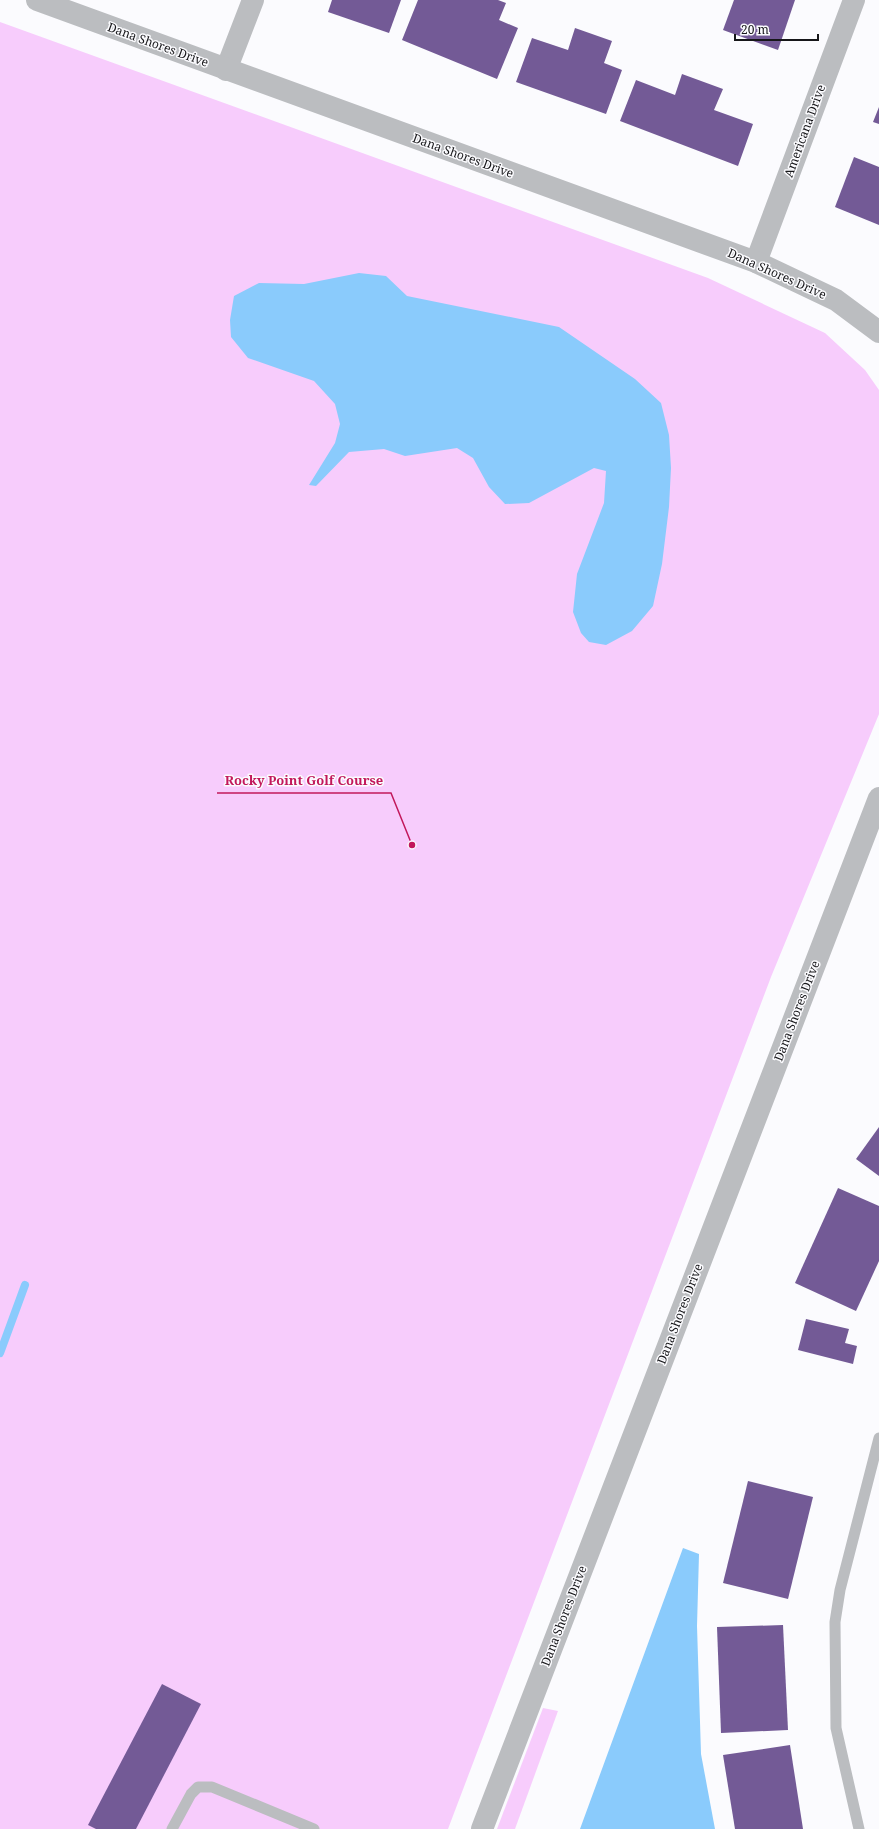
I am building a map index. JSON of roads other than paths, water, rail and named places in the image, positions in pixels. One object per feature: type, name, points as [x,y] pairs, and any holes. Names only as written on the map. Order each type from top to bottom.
[{"type":"street","name":"Dana Shores Drive","points":[[37,0],[756,262],[836,300],[879,332]]},
{"type":"street","points":[[226,70],[253,0]]},
{"type":"street","name":"Americana Drive","points":[[756,262],[854,0]]},
{"type":"street","name":"Dana Shores Drive","points":[[482,1829],[879,798]]},
{"type":"lane","points":[[858,1829],[836,1728],[835,1622],[840,1590],[879,1438]]},
{"type":"lane","points":[[172,1829],[194,1791],[198,1787],[212,1787],[314,1829]]},
{"type":"water","points":[[359,273],[386,276],[407,296],[559,327],[635,379],[661,403],[669,435],[671,468],[669,507],[662,564],[653,606],[632,631],[606,645],[589,642],[581,633],[573,612],[577,574],[604,503],[606,471],[594,468],[529,503],[505,504],[489,487],[473,458],[457,448],[405,456],[384,449],[349,452],[316,486],[309,485],[335,443],[340,424],[335,404],[314,381],[248,358],[231,337],[230,320],[234,296],[259,283],[304,284]]},
{"type":"water","points":[[683,1548],[699,1554],[697,1626],[701,1754],[715,1829],[580,1829]]},
{"type":"waterway","points":[[0,1353],[25,1285]]},
{"type":"place","name":"Rocky Point Golf Course","points":[[412,845]]}]
